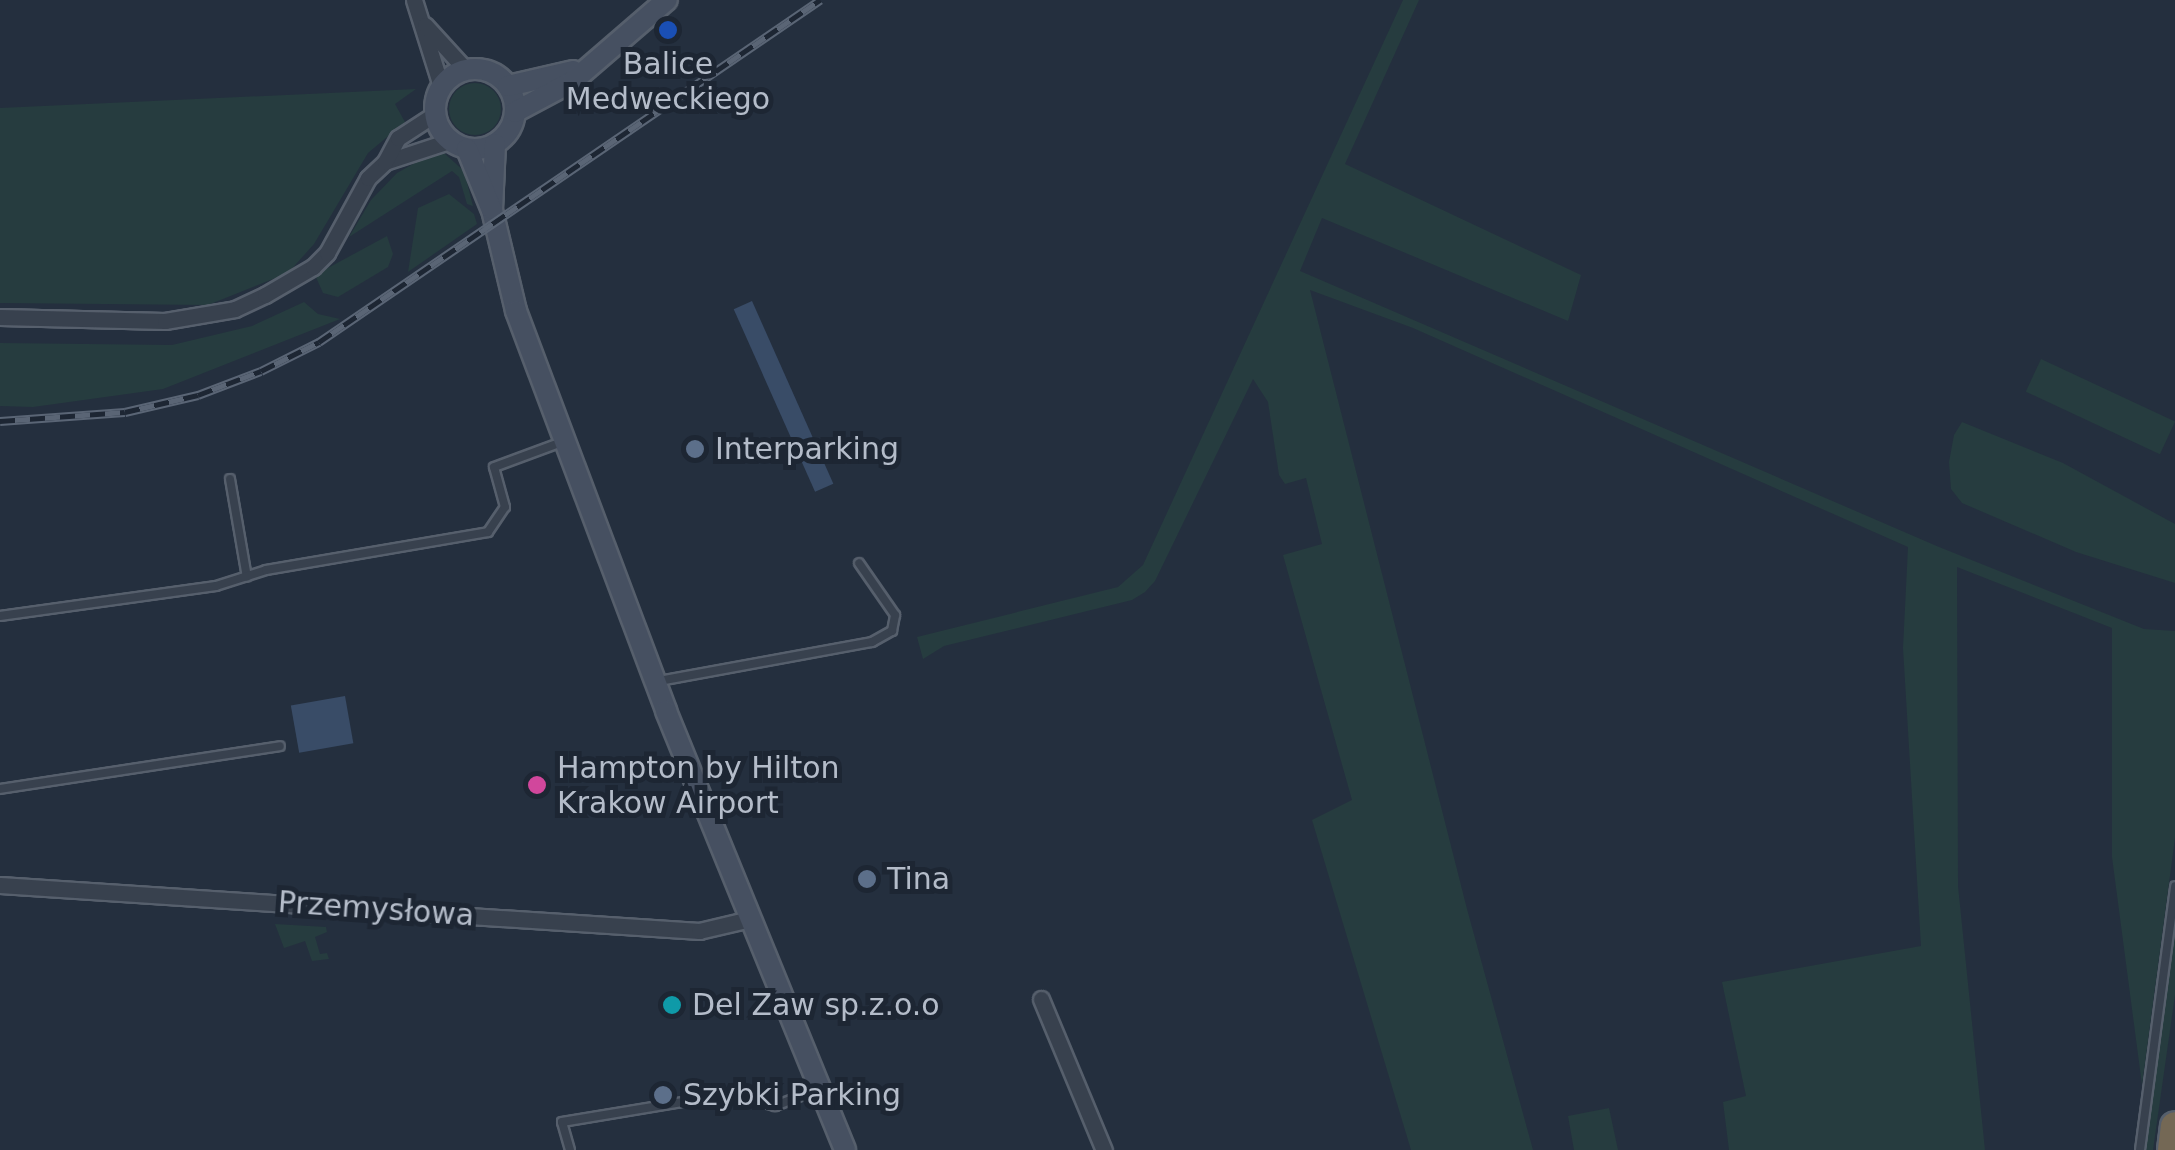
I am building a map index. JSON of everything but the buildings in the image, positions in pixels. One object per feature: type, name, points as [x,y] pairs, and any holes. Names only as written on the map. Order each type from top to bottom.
[{"type":"highway","points":[[2172,1150],[2175,1126]]},
{"type":"main road","points":[[515,112],[573,81],[667,0]]},
{"type":"main road","points":[[508,86],[585,68]]},
{"type":"main road","points":[[458,145],[495,144],[506,136],[515,112],[508,86],[490,72],[466,70],[442,86],[435,114],[438,127],[458,145],[492,210],[516,311],[655,682],[844,1150]]},
{"type":"main road","points":[[492,210],[495,144]]},
{"type":"street","points":[[414,0],[442,86]]},
{"type":"street","points":[[423,22],[466,70]]},
{"type":"street","points":[[0,316],[165,321],[235,309],[313,267],[327,253],[368,178],[385,162],[398,138],[435,114]]},
{"type":"street","points":[[385,162],[458,145]]},
{"type":"street","name":"Przemysłowa","points":[[0,885],[699,931],[750,920]]},
{"type":"street","points":[[1041,999],[1104,1150]]},
{"type":"lane","points":[[0,616],[204,588],[345,555],[488,532],[504,507],[494,467],[567,442]]},
{"type":"lane","points":[[230,479],[247,577]]},
{"type":"lane","points":[[655,682],[782,662],[872,642],[892,631],[895,615],[859,562]]},
{"type":"lane","points":[[0,789],[280,746]]},
{"type":"lane","points":[[2140,1150],[2175,886]]},
{"type":"lane","points":[[570,1150],[562,1122],[732,1094],[776,1106],[820,1088]]},
{"type":"green space","points":[[1403,0],[1419,0],[1345,164],[1581,275],[1568,321],[1322,218],[1300,271],[1939,547],[2144,629],[2175,631],[2175,838],[2142,1085],[2112,857],[2112,628],[1957,567],[1958,886],[1985,1150],[1729,1150],[1723,1102],[1746,1096],[1722,982],[1921,946],[1903,648],[1908,547],[1413,328],[1310,290],[1467,909],[1533,1150],[1411,1150],[1312,820],[1352,800],[1283,555],[1322,544],[1306,478],[1285,484],[1279,475],[1268,402],[1253,379],[1155,581],[1145,592],[1132,600],[944,646],[923,659],[917,637],[1118,587],[1143,565]]},
{"type":"green space","points":[[475,83],[494,90],[501,109],[494,128],[475,135],[456,128],[449,109],[456,90]]},
{"type":"green space","points":[[416,89],[395,104],[405,122],[368,153],[314,244],[288,273],[208,305],[0,303],[0,108]]},
{"type":"green space","points":[[444,153],[464,171],[473,206],[467,204],[459,177],[452,171],[349,237],[371,200],[397,173],[431,154]]},
{"type":"green space","points":[[449,194],[474,214],[477,224],[408,272],[418,208]]},
{"type":"green space","points":[[387,236],[393,254],[388,267],[338,297],[323,293],[315,275]]},
{"type":"green space","points":[[304,302],[318,314],[340,319],[163,389],[33,407],[0,406],[0,343],[172,345],[252,326]]},
{"type":"green space","points":[[2041,359],[2175,421],[2160,454],[2026,392]]},
{"type":"green space","points":[[1962,422],[2063,463],[2175,524],[2175,583],[2076,552],[1962,503],[1951,489],[1949,462],[1954,435]]},
{"type":"green space","points":[[2175,922],[2175,995],[2153,1150],[2146,1150]]},
{"type":"green space","points":[[275,924],[326,927],[327,932],[315,937],[320,954],[327,953],[329,959],[312,961],[305,941],[284,948]]},
{"type":"green space","points":[[1609,1108],[1618,1150],[1574,1150],[1568,1116]]},
{"type":"water","points":[[752,301],[833,484],[815,492],[734,309]]},
{"type":"water","points":[[345,696],[353,743],[299,753],[291,706]]},
{"type":"railway","points":[[0,421],[125,412],[198,395],[261,371],[319,342],[820,0]]},
{"type":"place","name":"Balice Medweckiego","points":[[668,30]]},
{"type":"place","name":"Interparking","points":[[695,449]]},
{"type":"place","name":"Hampton by Hilton Krakow Airport","points":[[537,785]]},
{"type":"place","name":"Tina","points":[[867,879]]},
{"type":"place","name":"Del Zaw sp.z.o.o","points":[[672,1005]]},
{"type":"place","name":"Szybki Parking","points":[[663,1095]]}]
